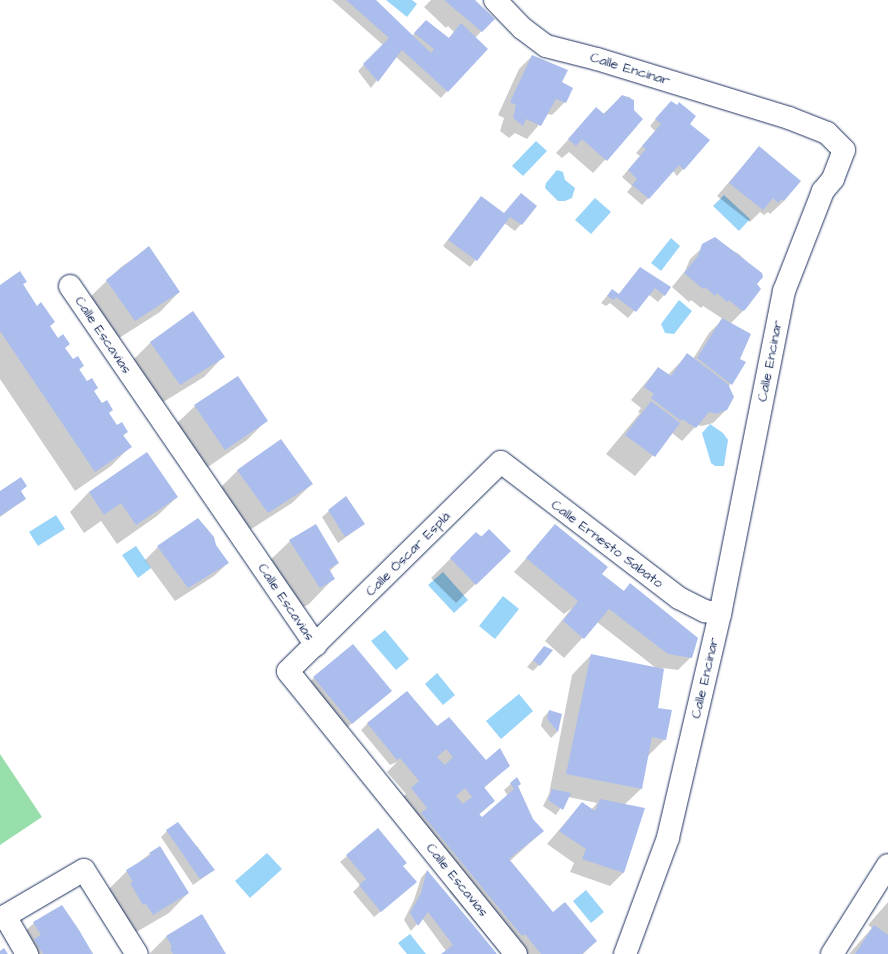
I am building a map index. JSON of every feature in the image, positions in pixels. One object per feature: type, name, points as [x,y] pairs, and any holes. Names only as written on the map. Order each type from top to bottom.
[{"type":"street","name":"Calle Encinar","points":[[495,0],[522,28],[546,46],[597,59],[789,118],[827,132],[844,150],[833,179],[823,191],[784,291],[720,614],[668,838],[625,954]]},
{"type":"street","name":"Calle Escavias","points":[[70,286],[316,646],[288,671],[516,954]]},
{"type":"street","name":"Calle Ernesto Sabato","points":[[501,462],[679,598],[705,611],[720,614]]},
{"type":"street","name":"Calle Óscar Esplá","points":[[316,646],[501,462]]},
{"type":"street","points":[[832,954],[888,865]]},
{"type":"street","points":[[28,954],[3,918],[84,870],[137,954]]},
{"type":"green space","points":[[0,754],[42,817],[0,845]]},
{"type":"water","points":[[386,0],[412,0],[417,4],[407,17]]},
{"type":"water","points":[[536,141],[547,151],[523,176],[512,166]]},
{"type":"water","points":[[557,170],[563,172],[565,180],[575,188],[572,198],[565,201],[558,201],[545,188],[546,183]]},
{"type":"water","points":[[724,195],[750,219],[739,231],[713,206]]},
{"type":"water","points":[[595,198],[611,212],[591,234],[575,220]]},
{"type":"water","points":[[671,238],[680,246],[661,271],[651,263]]},
{"type":"water","points":[[679,300],[692,311],[674,334],[665,333],[661,324]]},
{"type":"water","points":[[710,424],[723,433],[728,440],[724,466],[715,466],[711,463],[702,433]]},
{"type":"water","points":[[56,515],[65,529],[38,546],[29,532]]},
{"type":"water","points":[[136,546],[151,568],[138,578],[122,555]]},
{"type":"water","points":[[443,572],[468,600],[454,613],[428,585]]},
{"type":"water","points":[[503,596],[519,609],[495,639],[479,626]]},
{"type":"water","points":[[385,630],[409,659],[396,670],[371,641]]},
{"type":"water","points":[[437,673],[455,695],[443,705],[425,684]]},
{"type":"water","points":[[519,694],[533,711],[501,739],[486,721]]},
{"type":"water","points":[[267,853],[282,869],[250,898],[235,881]]},
{"type":"water","points":[[586,890],[604,912],[591,923],[573,901]]},
{"type":"water","points":[[410,934],[426,954],[407,954],[398,943]]},
{"type":"building","points":[[346,0],[376,0],[431,53],[434,49],[414,33],[426,20],[449,38],[461,23],[488,49],[448,92],[402,50],[378,82],[363,64],[389,38]]},
{"type":"building","points":[[444,0],[475,0],[495,19],[482,32]]},
{"type":"building","points":[[532,55],[568,70],[562,82],[573,88],[566,103],[556,99],[541,126],[526,119],[523,126],[513,118],[516,105],[510,102]]},
{"type":"building","points":[[622,95],[634,100],[634,110],[643,119],[607,161],[582,139],[576,146],[568,139],[596,107],[604,114]]},
{"type":"building","points":[[671,101],[677,105],[679,102],[696,116],[690,124],[710,140],[684,170],[679,165],[649,199],[632,185],[637,179],[628,170],[646,149],[642,146],[661,124],[655,119]]},
{"type":"building","points":[[759,146],[801,181],[784,201],[781,199],[778,203],[773,198],[763,210],[729,183]]},
{"type":"building","points":[[521,193],[537,206],[522,225],[510,217],[477,261],[448,240],[481,196],[504,213]]},
{"type":"building","points":[[715,237],[762,273],[763,277],[757,284],[761,289],[745,310],[742,311],[729,300],[727,302],[717,293],[715,296],[705,287],[703,289],[684,273],[698,256],[702,244]]},
{"type":"building","points":[[149,246],[180,292],[135,321],[106,280]]},
{"type":"building","points":[[640,267],[671,287],[665,296],[655,288],[636,312],[616,297],[614,300],[607,296],[612,289],[619,294]]},
{"type":"building","points":[[20,271],[27,282],[23,284],[37,306],[41,302],[55,322],[50,326],[58,338],[63,334],[70,344],[65,348],[73,359],[78,356],[84,366],[79,369],[87,381],[92,378],[98,388],[94,391],[102,403],[107,400],[113,410],[109,413],[117,425],[122,422],[128,432],[123,435],[132,447],[95,472],[0,331],[0,285]]},
{"type":"building","points":[[193,311],[225,357],[180,385],[150,342]]},
{"type":"building","points":[[722,318],[751,334],[740,359],[746,362],[732,385],[697,358]]},
{"type":"building","points":[[687,353],[728,384],[734,397],[727,410],[716,414],[709,412],[696,428],[682,419],[681,421],[651,398],[654,394],[644,387],[658,367],[671,376]]},
{"type":"building","points":[[238,376],[268,421],[225,450],[194,405]]},
{"type":"building","points":[[651,401],[680,423],[655,457],[625,435]]},
{"type":"building","points":[[281,439],[313,484],[268,513],[237,470]]},
{"type":"building","points":[[147,452],[178,497],[136,525],[121,503],[104,515],[89,492]]},
{"type":"building","points":[[21,477],[27,486],[21,491],[26,499],[0,516],[0,491]]},
{"type":"building","points":[[346,496],[365,524],[345,537],[328,510]]},
{"type":"building","points":[[198,518],[214,537],[216,545],[229,563],[188,588],[157,546]]},
{"type":"building","points":[[316,524],[339,563],[329,569],[335,579],[320,588],[289,540]]},
{"type":"building","points":[[555,524],[608,567],[602,574],[624,591],[630,583],[698,638],[692,658],[668,654],[609,609],[584,639],[563,621],[578,601],[526,558]]},
{"type":"building","points":[[489,529],[511,551],[476,585],[450,558],[476,532],[481,537]]},
{"type":"building","points":[[353,644],[392,691],[352,724],[313,677]]},
{"type":"building","points":[[544,646],[553,650],[540,666],[533,660]]},
{"type":"building","points":[[591,654],[664,669],[658,708],[672,710],[666,740],[652,737],[642,789],[566,774]]},
{"type":"building","points":[[407,691],[437,726],[449,717],[486,760],[500,748],[510,766],[484,787],[495,801],[479,814],[482,817],[514,789],[510,783],[517,777],[521,784],[518,786],[533,819],[544,831],[509,859],[553,912],[565,902],[597,941],[582,954],[541,954],[525,934],[522,936],[421,813],[427,808],[411,788],[419,781],[400,758],[397,760],[367,723]],"holes":[[[446,749],[453,757],[445,765],[437,757]],[[465,788],[472,797],[463,804],[456,796]]]},
{"type":"building","points":[[549,710],[562,714],[558,732],[547,719]]},
{"type":"building","points":[[552,789],[571,793],[563,810],[548,800]]},
{"type":"building","points":[[600,799],[645,808],[624,873],[582,859],[586,849],[559,831],[582,802],[595,811]]},
{"type":"building","points":[[178,822],[215,870],[200,879],[166,830]]},
{"type":"building","points":[[378,828],[407,863],[403,866],[417,882],[381,912],[359,885],[366,879],[346,855]]},
{"type":"building","points":[[160,846],[189,893],[153,915],[146,904],[143,905],[130,883],[133,882],[126,870],[151,855],[149,853]]},
{"type":"building","points":[[427,870],[497,954],[441,954],[453,945],[428,912],[418,926],[410,913],[421,893]]},
{"type":"building","points":[[62,905],[93,954],[43,954],[34,939],[41,935],[33,922]]},
{"type":"building","points":[[202,914],[226,954],[173,954],[170,949],[172,947],[166,936]]},
{"type":"building","points":[[874,925],[888,935],[888,954],[855,954]]},
{"type":"building","points":[[4,948],[8,954],[0,954],[0,951]]}]
